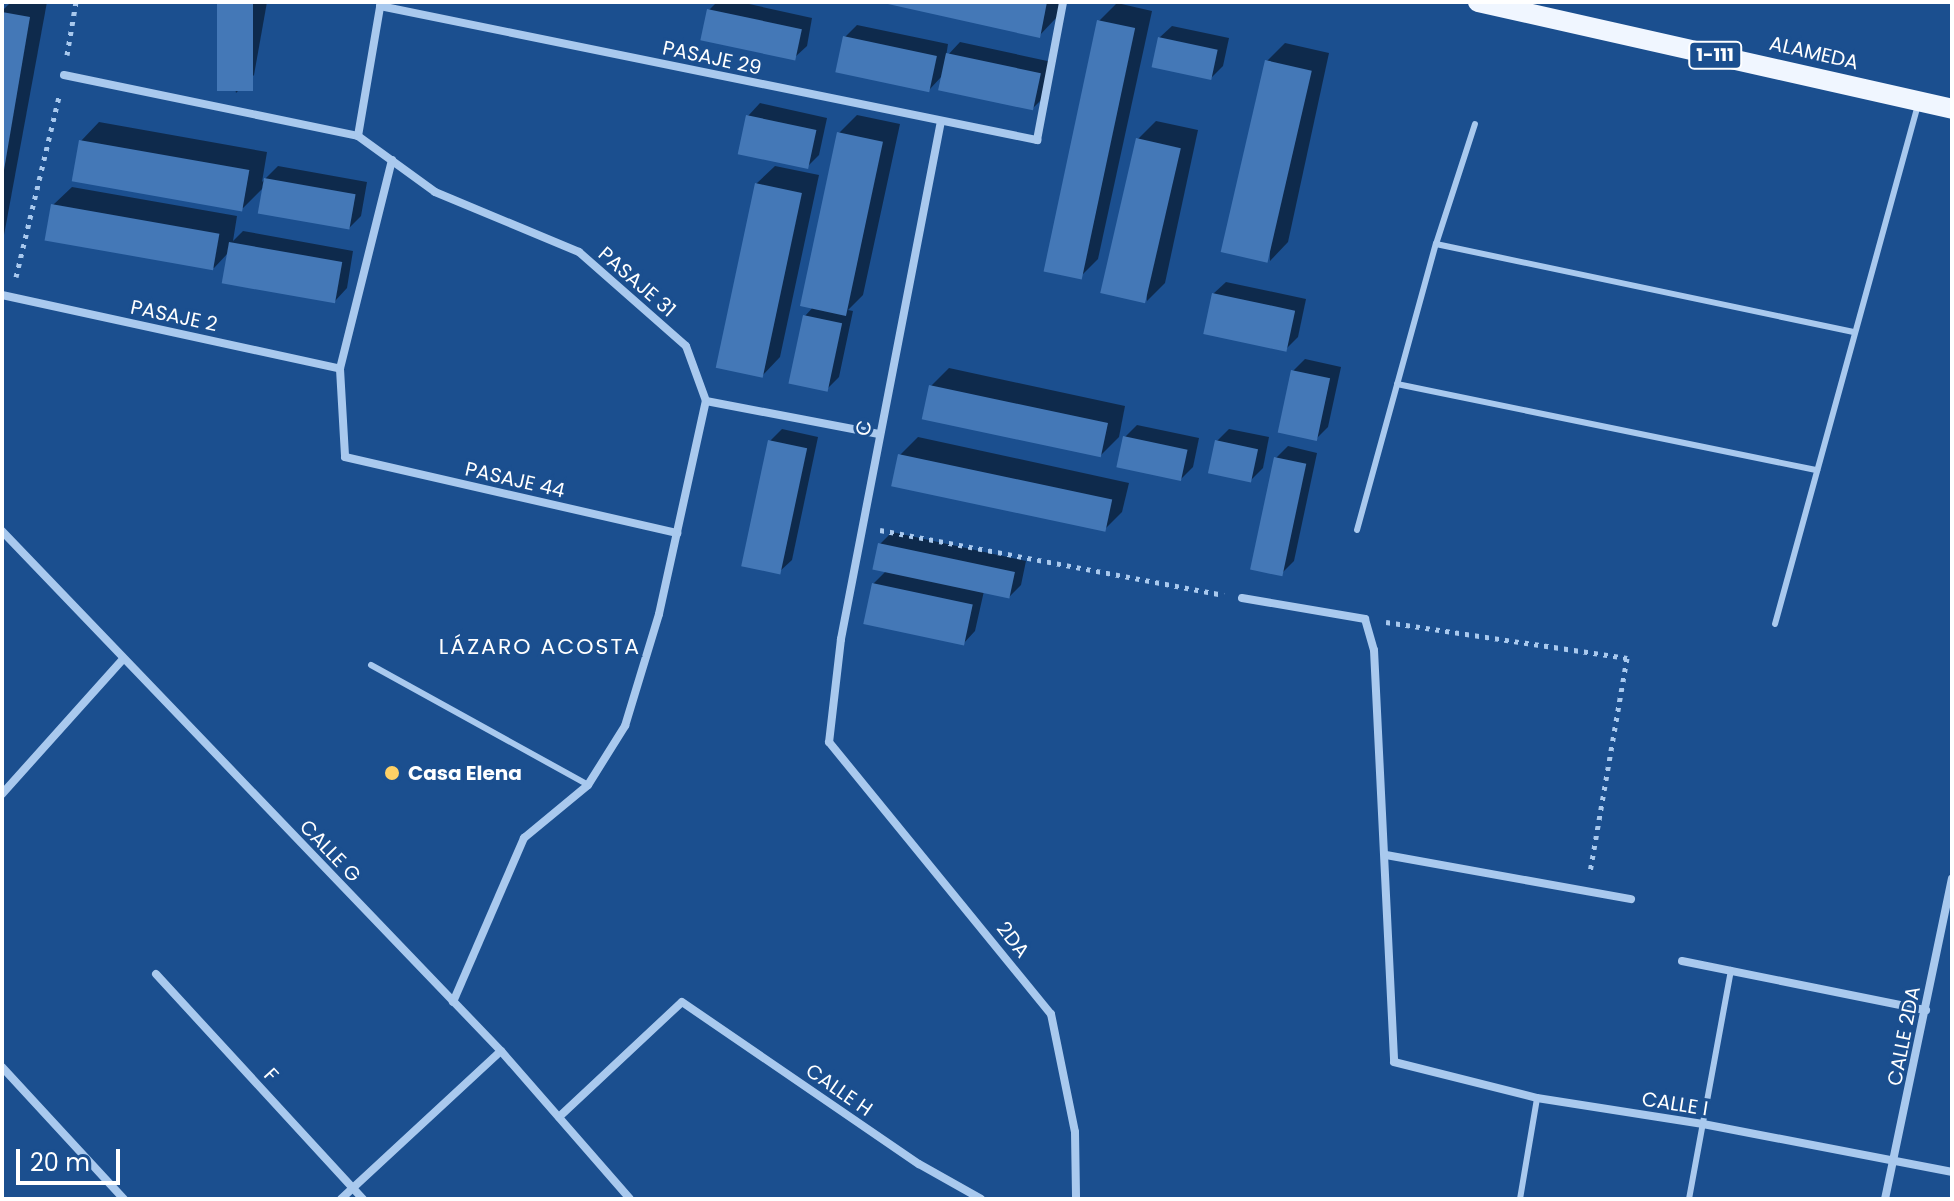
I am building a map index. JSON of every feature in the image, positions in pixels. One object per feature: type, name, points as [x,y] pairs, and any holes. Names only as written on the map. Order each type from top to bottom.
[{"type":"main road","name":"ALAMEDA","points":[[1478,2],[1952,109]]},
{"type":"street","name":"PASAJE 29","points":[[381,4],[1037,140],[1063,2]]},
{"type":"street","points":[[64,75],[358,136],[381,4]]},
{"type":"street","name":"C","points":[[829,742],[841,639],[941,121]]},
{"type":"street","name":"PASAJE 31","points":[[358,136],[435,192],[579,252],[686,346],[706,401]]},
{"type":"street","points":[[340,369],[392,160]]},
{"type":"street","name":"PASAJE 2","points":[[6,296],[340,369]]},
{"type":"street","name":"PASAJE 44","points":[[340,369],[345,457],[677,533]]},
{"type":"street","points":[[453,1002],[524,838],[588,785],[625,726],[659,614],[706,401],[879,434]]},
{"type":"street","name":"CALLE G","points":[[2,531],[501,1051],[630,1199]]},
{"type":"street","points":[[1242,598],[1365,619],[1374,650],[1386,855],[1631,899]]},
{"type":"street","points":[[2,794],[123,659]]},
{"type":"street","name":"2DA","points":[[829,742],[1051,1014],[1075,1132],[1076,1199]]},
{"type":"street","name":"CALLE I","points":[[1386,855],[1394,1062],[1537,1098],[1703,1124],[1952,1172]]},
{"type":"street","name":"CALLE 2DA","points":[[1885,1199],[1952,879]]},
{"type":"street","points":[[1682,961],[1926,1010]]},
{"type":"street","name":"F","points":[[156,974],[363,1199]]},
{"type":"street","name":"CALLE H","points":[[559,1117],[682,1002],[919,1164],[981,1199]]},
{"type":"street","points":[[341,1199],[501,1051]]},
{"type":"street","points":[[2,1067],[124,1199]]},
{"type":"lane","points":[[1775,624],[1919,101]]},
{"type":"lane","points":[[1357,530],[1436,244],[1475,124]]},
{"type":"lane","points":[[1436,244],[1855,332]]},
{"type":"lane","points":[[1397,384],[1817,470]]},
{"type":"lane","points":[[371,665],[588,785]]},
{"type":"lane","points":[[1689,1199],[1731,970]]},
{"type":"lane","points":[[1520,1199],[1537,1098]]},
{"type":"path","points":[[6,296],[64,75],[76,2]]},
{"type":"path","points":[[864,527],[1242,598]]},
{"type":"path","points":[[1365,619],[1627,658],[1587,890]]},
{"type":"building","points":[[217,2],[253,2],[253,91],[217,91]]},
{"type":"building","points":[[879,2],[1047,2],[1040,38]]},
{"type":"building","points":[[707,9],[802,29],[795,60],[700,40]]},
{"type":"building","points":[[2,12],[30,17],[4,170],[2,170]]},
{"type":"building","points":[[1097,20],[1135,28],[1082,279],[1044,271]]},
{"type":"building","points":[[843,36],[937,56],[929,92],[835,72]]},
{"type":"building","points":[[1158,37],[1218,50],[1211,80],[1152,67]]},
{"type":"building","points":[[946,53],[1041,73],[1033,110],[938,90]]},
{"type":"building","points":[[1265,60],[1312,71],[1267,263],[1221,252]]},
{"type":"building","points":[[746,115],[816,130],[808,169],[738,154]]},
{"type":"building","points":[[837,132],[883,142],[846,316],[800,306]]},
{"type":"building","points":[[1136,138],[1181,148],[1145,303],[1100,293]]},
{"type":"building","points":[[79,140],[249,170],[242,211],[72,181]]},
{"type":"building","points":[[264,178],[356,194],[349,230],[258,213]]},
{"type":"building","points":[[755,183],[802,193],[763,378],[716,368]]},
{"type":"building","points":[[51,204],[219,234],[213,270],[45,240]]},
{"type":"building","points":[[229,242],[342,262],[335,303],[222,283]]},
{"type":"building","points":[[1212,293],[1295,311],[1286,352],[1203,334]]},
{"type":"building","points":[[803,315],[842,323],[828,392],[788,383]]},
{"type":"building","points":[[1291,370],[1330,378],[1317,441],[1278,433]]},
{"type":"building","points":[[929,385],[1108,423],[1101,457],[922,419]]},
{"type":"building","points":[[1123,436],[1188,450],[1181,481],[1116,467]]},
{"type":"building","points":[[768,440],[807,448],[780,574],[741,566]]},
{"type":"building","points":[[1215,440],[1258,449],[1251,482],[1208,473]]},
{"type":"building","points":[[898,454],[1112,500],[1105,532],[891,486]]},
{"type":"building","points":[[1274,457],[1306,464],[1282,576],[1250,569]]},
{"type":"building","points":[[878,543],[1015,572],[1009,599],[872,569]]},
{"type":"building","points":[[872,583],[973,604],[964,645],[863,624]]},
{"type":"place","name":"Casa Elena","points":[[392,773]]},
{"type":"district","name":"LÁZARO ACOSTA","points":[[540,647]]}]
